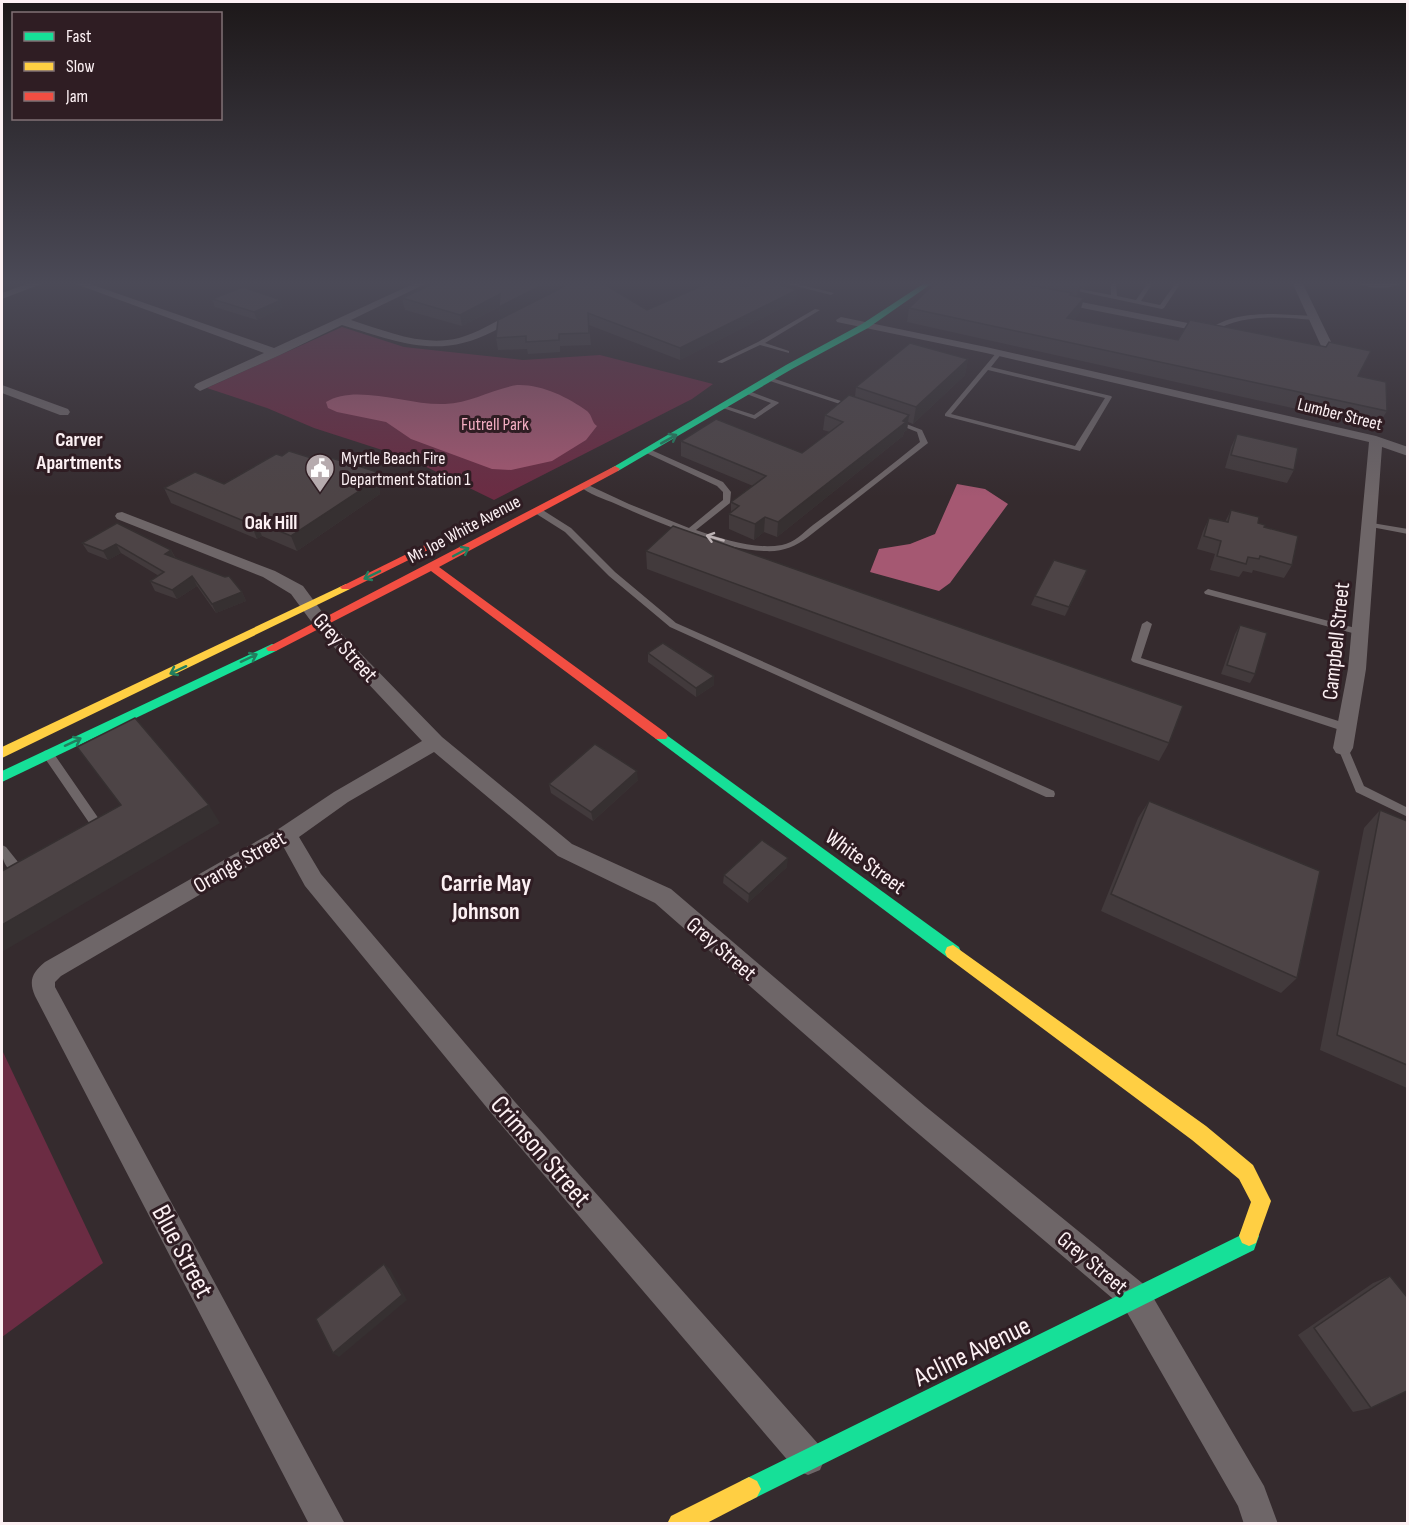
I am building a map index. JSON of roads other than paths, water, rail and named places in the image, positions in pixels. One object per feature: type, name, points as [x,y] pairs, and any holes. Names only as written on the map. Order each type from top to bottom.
[{"type":"main road","points":[[771,361],[781,355]]},
{"type":"main road","name":"Mr. Joe White Avenue","points":[[2,753],[315,615],[432,567],[646,452],[813,355]]},
{"type":"main road","name":"Mr. Joe White Avenue","points":[[2,777],[315,615],[441,540]]},
{"type":"main road","name":"White Street","points":[[432,567],[1199,1133],[1246,1172],[1261,1201]]},
{"type":"main road","name":"Acline Avenue","points":[[679,1524],[808,1458],[1247,1243],[1261,1201]]},
{"type":"street","points":[[200,387],[271,355]]},
{"type":"street","name":"Lumber Street","points":[[1008,355],[1376,440],[1407,452]]},
{"type":"street","points":[[2,389],[64,412]]},
{"type":"street","name":"Campbell Street","points":[[1343,748],[1357,669],[1376,440]]},
{"type":"street","name":"Grey Street","points":[[123,516],[269,574],[297,590],[315,615],[435,742],[565,850],[663,896],[916,1115],[1136,1298]]},
{"type":"street","name":"Orange Street","points":[[43,978],[53,969],[287,834],[341,797],[435,742]]},
{"type":"street","name":"Crimson Street","points":[[287,834],[313,880],[506,1112],[808,1458]]},
{"type":"street","name":"Blue Street","points":[[43,978],[43,988],[328,1524]]},
{"type":"street","points":[[1136,1298],[1252,1498],[1261,1524]]},
{"type":"lane","points":[[720,362],[734,355]]},
{"type":"lane","points":[[988,368],[1108,397],[1077,449],[947,415],[997,355]]},
{"type":"lane","points":[[769,379],[867,412]]},
{"type":"lane","points":[[723,407],[755,417],[776,403],[746,393]]},
{"type":"lane","points":[[583,486],[636,512],[748,547],[772,548],[792,544],[828,519],[924,443],[920,431],[889,419]]},
{"type":"lane","points":[[646,452],[720,484],[727,492],[727,501],[691,530]]},
{"type":"lane","points":[[537,511],[568,530],[612,574],[673,625],[1050,794]]},
{"type":"lane","points":[[1369,524],[1407,532]]},
{"type":"lane","points":[[1208,592],[1360,632]]},
{"type":"lane","points":[[1147,624],[1136,660],[1347,728]]},
{"type":"lane","name":"Campbell Street","points":[[1343,748],[1360,789],[1407,813]]},
{"type":"lane","points":[[48,754],[97,825],[76,836]]},
{"type":"lane","points":[[2,850],[15,869],[36,858]]},
{"type":"place","name":"Myrtle Beach Fire Department Station 1","points":[[320,494]]},
{"type":"district","name":"Carver Apartments","points":[[79,450]]},
{"type":"district","name":"Oak Hill","points":[[271,522]]},
{"type":"district","name":"Carrie May Johnson","points":[[486,897]]},
{"type":"park label","name":"Futrell Park","points":[[495,424]]}]
